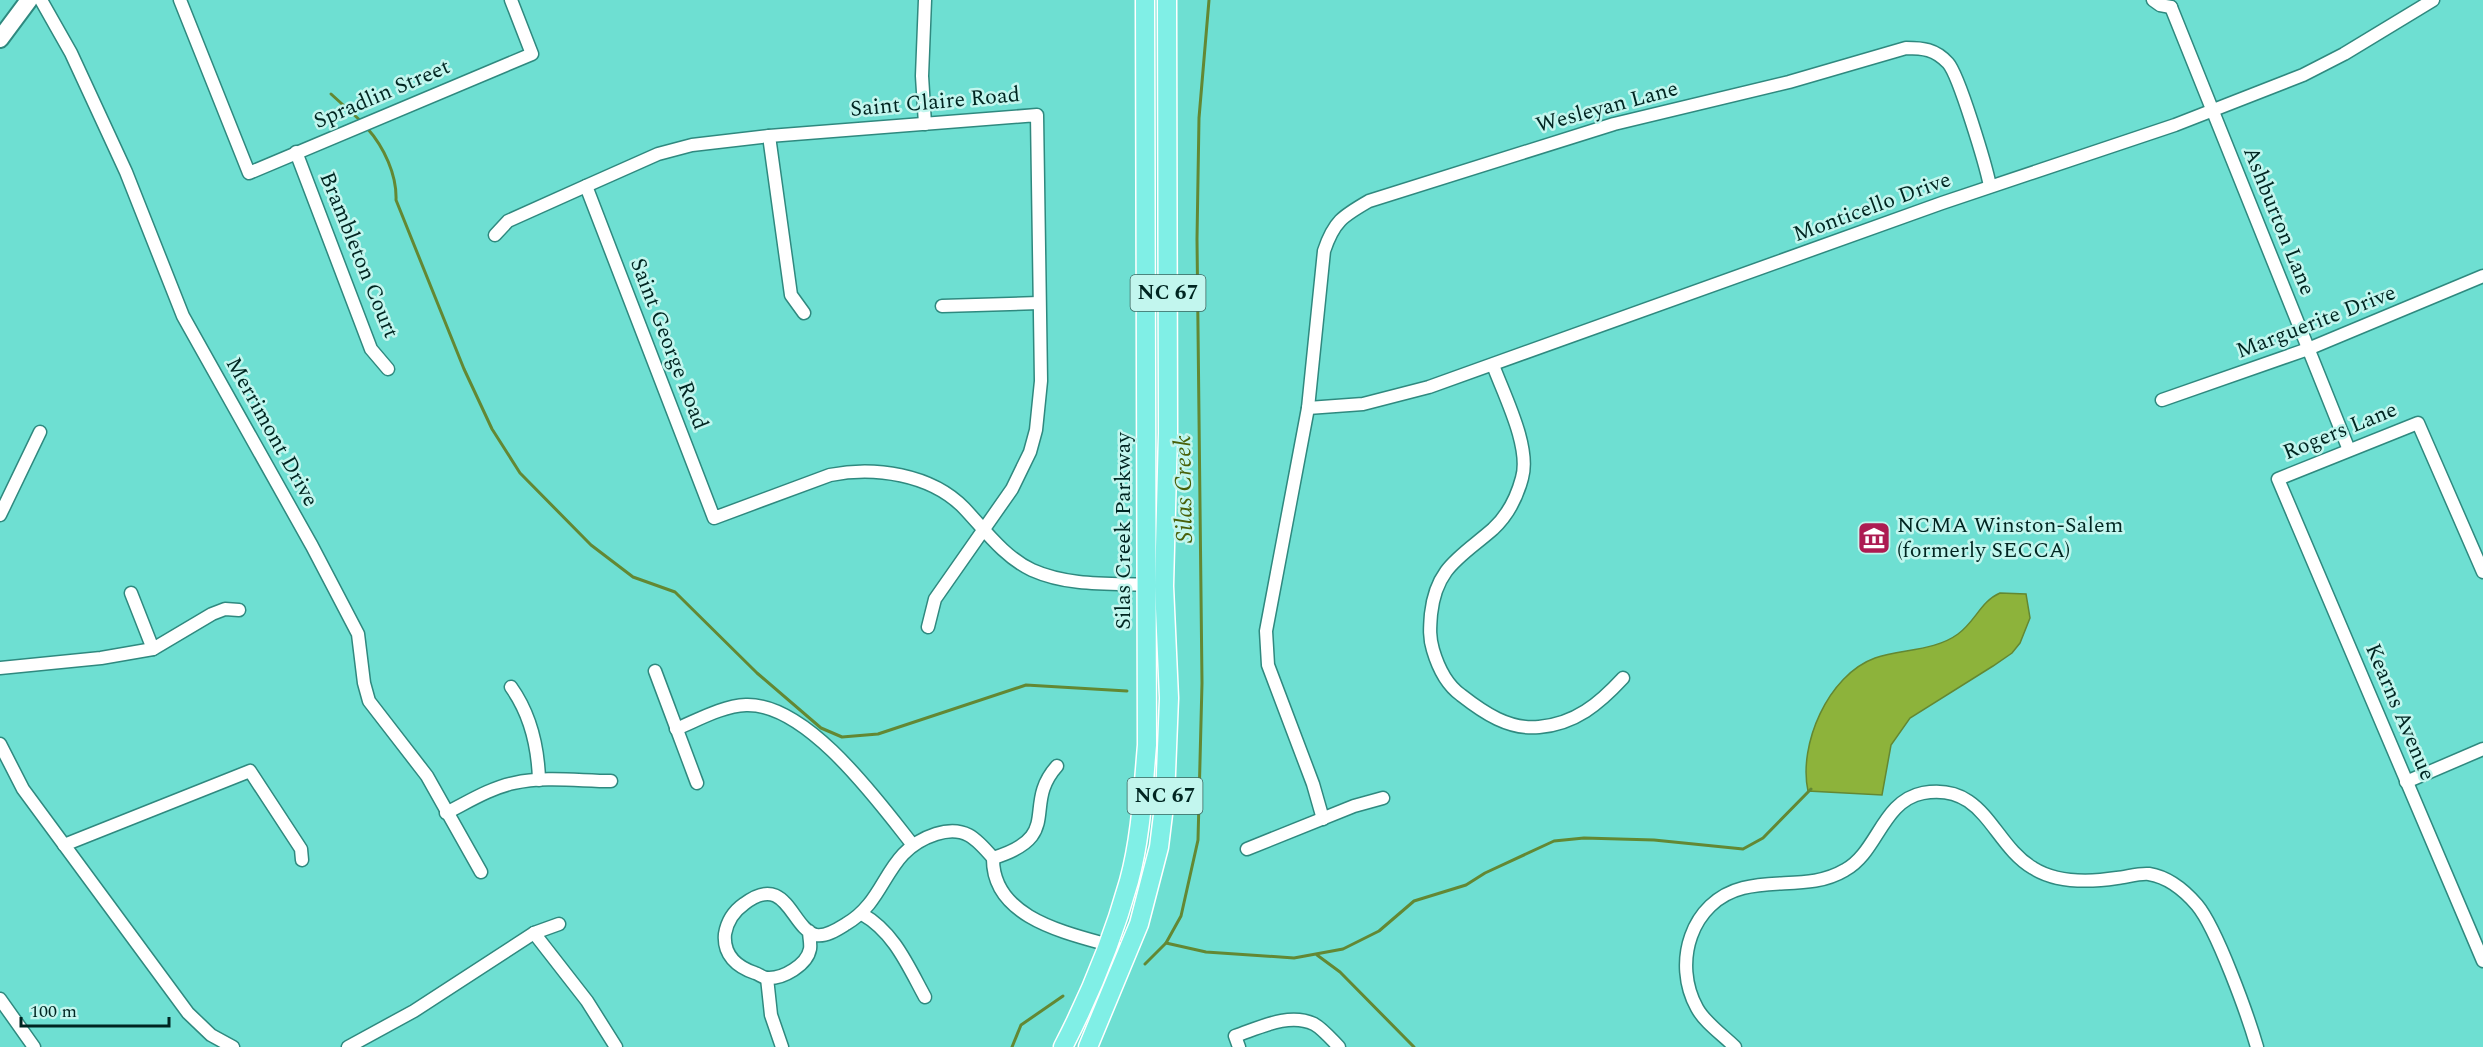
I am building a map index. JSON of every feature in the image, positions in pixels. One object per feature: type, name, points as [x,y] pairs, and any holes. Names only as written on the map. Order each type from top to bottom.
[{"type":"main road","points":[[0,39],[29,0]]},
{"type":"main road","name":"Silas Creek Parkway","points":[[1063,1047],[1083,1009],[1129,881],[1142,812],[1147,746],[1145,0]]},
{"type":"main road","name":"Silas Creek Parkway","points":[[1088,1047],[1129,951],[1159,847],[1165,798],[1169,698],[1164,586],[1168,433],[1167,0]]},
{"type":"street","name":"Merrimont Drive","points":[[41,0],[70,52],[126,172],[183,316],[358,634],[364,683],[369,701],[427,776],[481,872]]},
{"type":"street","name":"Spradlin Street","points":[[180,0],[249,173],[532,54],[511,0]]},
{"type":"street","points":[[925,0],[921,76],[925,124]]},
{"type":"street","name":"Ashburton Lane","points":[[2153,0],[2160,5],[2174,3],[2212,110],[2349,450]]},
{"type":"street","name":"Monticello Drive","points":[[1308,408],[1372,401],[1429,387],[1990,186],[2212,110],[2303,75],[2344,54],[2433,0]]},
{"type":"street","name":"Wesleyan Lane","points":[[1323,819],[1313,784],[1268,665],[1266,631],[1308,408],[1312,349],[1324,250],[1330,231],[1342,216],[1369,201],[1614,124],[1789,82],[1906,48],[1924,48],[1935,51],[1950,65],[1985,163],[1990,186]]},
{"type":"street","name":"Saint Claire Road","points":[[495,235],[508,221],[658,154],[692,145],[769,136],[1037,115],[1041,381],[1036,430],[1021,473],[935,599],[928,627]]},
{"type":"street","points":[[769,136],[791,295],[804,313]]},
{"type":"street","name":"Brambleton Court","points":[[296,152],[371,349],[388,369]]},
{"type":"street","name":"Saint George Road","points":[[586,186],[714,518],[808,482],[839,473],[861,471],[906,477],[940,490],[962,506],[984,530]]},
{"type":"street","name":"Marguerite Drive","points":[[2162,400],[2308,350],[2483,276]]},
{"type":"street","points":[[942,306],[1039,303]]},
{"type":"street","points":[[1493,365],[1522,448],[1523,475],[1514,502],[1493,528],[1473,542],[1449,566],[1433,593],[1429,637],[1435,656],[1451,687],[1480,710],[1510,725],[1536,728],[1559,725],[1589,711],[1623,678]]},
{"type":"street","name":"Rogers Lane","points":[[2278,479],[2418,423],[2483,572]]},
{"type":"street","points":[[0,515],[40,432]]},
{"type":"street","name":"Kearns Avenue","points":[[2278,479],[2483,961]]},
{"type":"street","points":[[984,530],[1030,569],[1054,578],[1081,582],[1164,586]]},
{"type":"street","points":[[131,592],[153,649]]},
{"type":"street","points":[[0,668],[101,658],[153,649],[212,614],[225,609],[239,610]]},
{"type":"street","points":[[655,671],[697,783]]},
{"type":"street","points":[[511,687],[522,702],[531,723],[539,780]]},
{"type":"street","points":[[676,729],[738,706],[757,705],[770,709],[786,717],[838,754],[912,844]]},
{"type":"street","points":[[0,744],[23,789],[188,1013],[211,1035],[233,1047]]},
{"type":"street","points":[[2406,782],[2483,749]]},
{"type":"street","points":[[993,858],[1023,847],[1033,838],[1045,785],[1056,766]]},
{"type":"street","points":[[64,845],[250,771],[301,849],[302,860]]},
{"type":"street","points":[[446,813],[479,796],[513,783],[539,780],[611,781]]},
{"type":"street","points":[[1735,1047],[1698,1011],[1689,990],[1685,959],[1689,936],[1701,915],[1720,898],[1740,889],[1828,879],[1848,869],[1862,856],[1884,822],[1903,802],[1923,793],[1945,793],[1975,804],[2034,869],[2060,878],[2095,881],[2148,874],[2172,882],[2198,906],[2228,971],[2257,1047]]},
{"type":"street","points":[[1247,849],[1354,806],[1383,798]]},
{"type":"street","points":[[809,931],[810,949],[804,961],[783,974],[766,978],[742,969],[726,948],[727,925],[740,906],[756,897],[779,898],[787,902],[809,931],[817,935],[826,934],[862,914],[894,865],[912,844],[945,831],[963,831],[979,840],[993,858],[993,873],[1002,889],[1022,913],[1042,924],[1129,951]]},
{"type":"street","points":[[862,914],[881,927],[892,941],[925,997]]},
{"type":"street","points":[[348,1047],[414,1011],[534,933],[559,924]]},
{"type":"street","points":[[534,933],[587,1000],[616,1047]]},
{"type":"street","points":[[766,978],[771,1015],[782,1047]]},
{"type":"street","points":[[0,999],[34,1047]]},
{"type":"street","points":[[1237,1042],[1269,1025],[1296,1020],[1318,1026],[1339,1047]]},
{"type":"shaded area","points":[[2000,593],[2026,594],[2030,618],[2020,643],[2012,653],[1993,666],[1910,718],[1891,745],[1882,795],[1808,791],[1806,773],[1812,733],[1820,714],[1843,679],[1858,667],[1875,658],[1929,647],[1949,640],[1964,629],[1988,601]]},
{"type":"waterway","name":"Silas Creek","points":[[1145,964],[1166,943],[1181,916],[1198,840],[1202,683],[1197,239],[1199,118],[1209,0]]},
{"type":"waterway","points":[[331,94],[363,123]]},
{"type":"waterway","points":[[367,128],[379,144],[392,171],[396,200],[464,369],[492,429],[520,473],[591,545],[633,577],[675,592],[757,673],[821,728],[842,737],[878,734],[1026,685],[1127,691]]},
{"type":"waterway","points":[[1166,943],[1206,952],[1294,958],[1343,949],[1379,931],[1414,901],[1466,885],[1485,873],[1554,841],[1584,838],[1654,840],[1743,849],[1763,838],[1811,789]]},
{"type":"waterway","points":[[1317,955],[1340,972],[1414,1047]]},
{"type":"waterway","name":"Silas Creek","points":[[1012,1047],[1021,1025],[1063,996]]},
{"type":"place","name":"NCMA Winston-Salem (formerly SECCA)","points":[[1874,538]]}]
